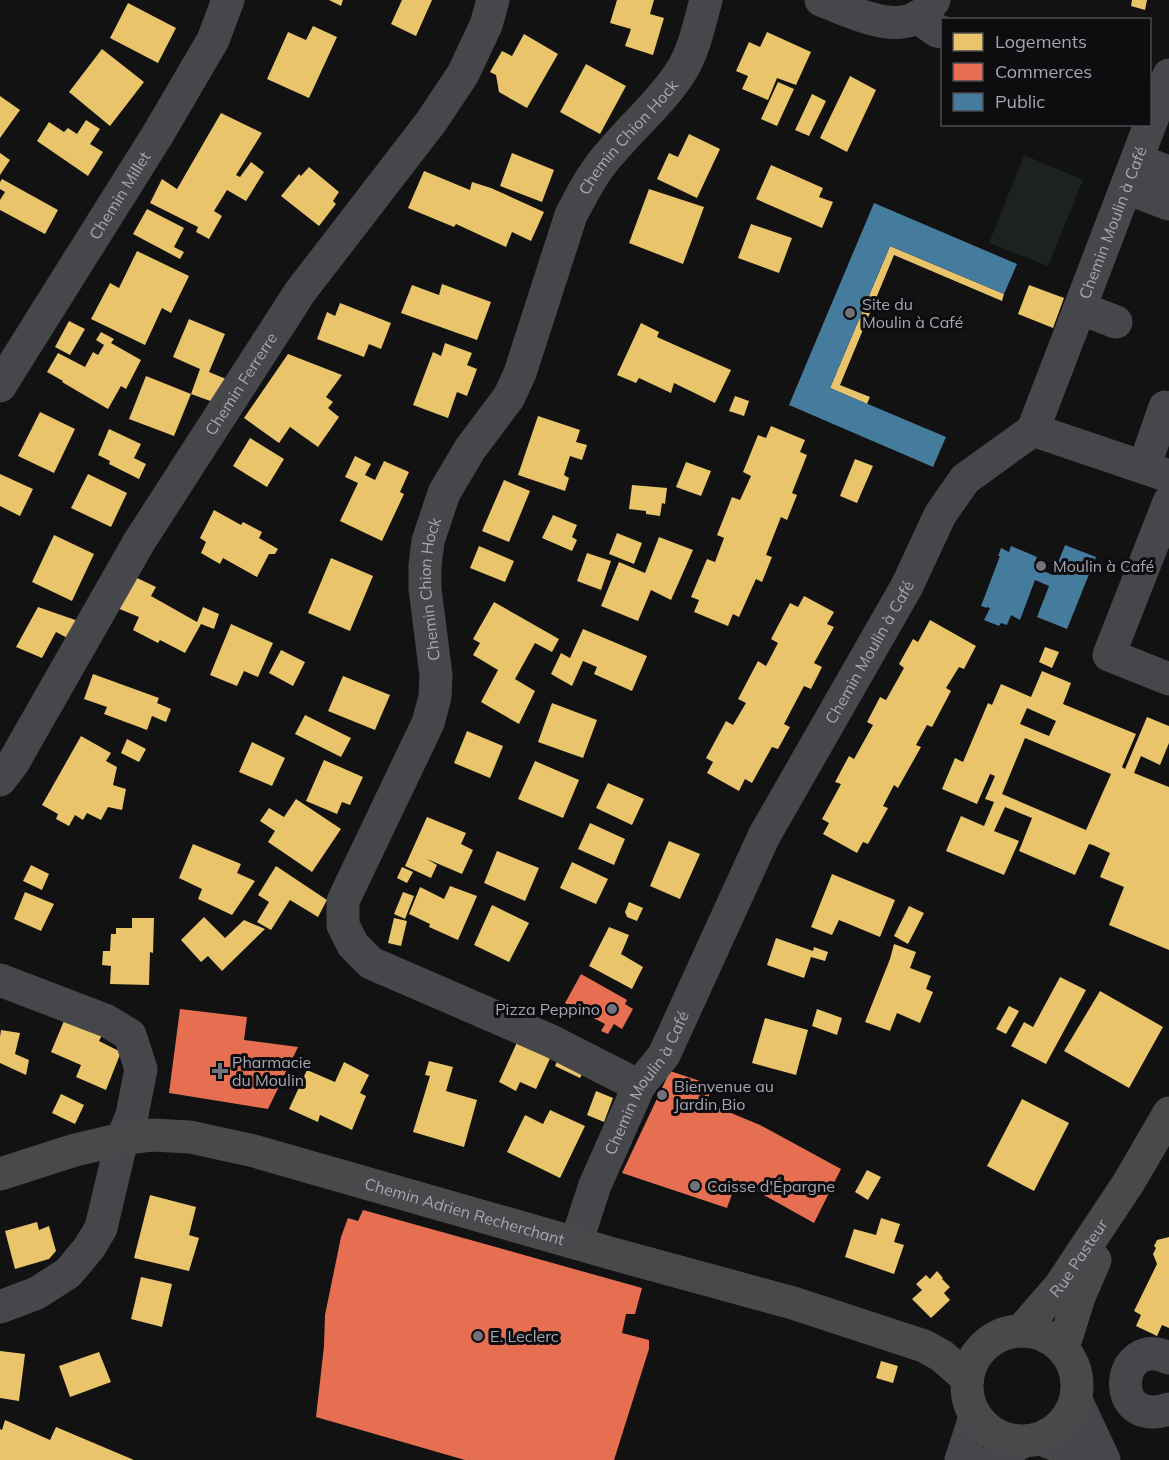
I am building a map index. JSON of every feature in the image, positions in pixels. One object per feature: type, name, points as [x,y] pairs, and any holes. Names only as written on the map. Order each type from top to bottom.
[{"type":"main road","name":"Rue Pasteur","points":[[1021,1331],[1060,1286],[1129,1182],[1169,1113]]},
{"type":"main road","name":"Chemin Adrien Recherchant","points":[[0,1174],[75,1150],[122,1139],[152,1135],[190,1137],[254,1151],[793,1303],[924,1346],[942,1356],[967,1377]]},
{"type":"main road","name":"Rue Pasteur","points":[[1063,1348],[1079,1297],[1129,1182]]},
{"type":"main road","points":[[1021,1331],[1037,1333],[1063,1348],[1073,1364],[1077,1382],[1076,1400],[1069,1416],[1056,1430],[1031,1441],[1004,1439],[996,1435],[975,1417],[969,1405],[967,1377],[978,1352],[998,1336],[1021,1331]]},
{"type":"main road","name":"Chemin Adrien Recherchant","points":[[924,1346],[983,1347]]},
{"type":"street","name":"Chemin Millet","points":[[0,386],[164,124],[213,40],[228,0]]},
{"type":"street","name":"Chemin Ferrerre","points":[[0,780],[13,763],[139,542],[300,292],[430,122],[463,74],[486,25],[493,0]]},
{"type":"street","name":"Chemin Chion Hock","points":[[639,1086],[550,1041],[371,963],[353,945],[343,925],[343,901],[428,723],[435,697],[436,675],[425,589],[425,565],[428,541],[444,493],[470,449],[509,397],[520,373],[571,215],[583,191],[611,151],[680,73],[692,49],[706,0]]},
{"type":"street","points":[[821,0],[878,21],[906,22],[931,16]]},
{"type":"street","points":[[1151,64],[1169,70]]},
{"type":"street","name":"Chemin Moulin à Café","points":[[1151,123],[1169,75]]},
{"type":"street","name":"Chemin Moulin à Café","points":[[576,1243],[596,1185],[639,1086],[664,1055],[764,836],[907,586],[940,515],[965,479],[1033,430],[1150,126]]},
{"type":"street","points":[[1132,174],[1169,172]]},
{"type":"street","points":[[1132,174],[1169,204]]},
{"type":"street","points":[[1080,309],[1116,322]]},
{"type":"street","points":[[1033,430],[1156,472],[1165,407]]},
{"type":"street","points":[[1169,502],[1109,655],[1169,679]]},
{"type":"street","points":[[0,980],[107,1021],[130,1035],[141,1069],[132,1115],[122,1139],[101,1228],[89,1248],[68,1273],[37,1293],[0,1307]]},
{"type":"street","points":[[1169,1358],[1153,1354],[1135,1361],[1125,1377],[1124,1386],[1127,1396],[1140,1409],[1159,1412],[1169,1408]]},
{"type":"street","points":[[1076,1400],[1104,1460]]},
{"type":"street","points":[[961,1460],[975,1417]]},
{"type":"street","points":[[993,1460],[1031,1441],[1070,1450],[1089,1460]]},
{"type":"shaded area","points":[[1024,155],[1083,180],[1048,266],[989,243]]},
{"type":"building: Logements","points":[[329,0],[343,0],[341,6]]},
{"type":"building: Logements","points":[[402,0],[432,0],[416,36],[391,24]]},
{"type":"building: Logements","points":[[617,0],[654,0],[650,14],[664,18],[653,55],[625,46],[631,29],[610,23]]},
{"type":"building: Logements","points":[[1132,0],[1147,0],[1145,10],[1131,6]]},
{"type":"building: Logements","points":[[128,3],[176,28],[158,63],[110,38]]},
{"type":"building: Logements","points":[[313,26],[337,37],[309,98],[267,79],[288,32],[306,40]]},
{"type":"building: Logements","points":[[767,32],[811,52],[796,85],[777,78],[768,100],[742,89],[748,76],[736,71],[749,42],[760,47]]},
{"type":"building: Logements","points":[[524,34],[558,54],[527,108],[499,92],[496,75],[490,72],[502,51],[512,56]]},
{"type":"building: Logements","points":[[102,49],[144,82],[110,126],[69,92]]},
{"type":"building: Logements","points":[[586,64],[626,86],[600,134],[560,112]]},
{"type":"building: Logements","points":[[850,76],[876,90],[847,152],[820,138]]},
{"type":"building: Logements","points":[[778,82],[794,89],[777,126],[761,119]]},
{"type":"building: Logements","points":[[812,94],[826,101],[809,136],[795,130]]},
{"type":"building: Logements","points":[[0,96],[20,110],[0,138]]},
{"type":"building: Logements","points":[[221,113],[262,133],[236,175],[240,177],[251,162],[264,172],[246,201],[227,190],[214,211],[222,216],[209,239],[196,232],[198,227],[150,203],[162,179],[177,189]]},
{"type":"building: Logements","points":[[86,120],[100,129],[90,144],[103,152],[88,176],[37,141],[49,122],[64,132],[68,128],[77,134]]},
{"type":"building: Logements","points":[[689,134],[720,149],[697,198],[657,179],[669,153],[678,157]]},
{"type":"building: Logements","points":[[0,153],[10,160],[0,175]]},
{"type":"building: Logements","points":[[512,153],[554,170],[542,202],[500,186]]},
{"type":"building: Logements","points":[[771,165],[823,188],[819,197],[833,202],[822,228],[756,199]]},
{"type":"building: Logements","points":[[309,167],[339,192],[333,201],[336,204],[319,226],[281,196],[299,174],[301,176]]},
{"type":"building: Logements","points":[[424,171],[470,190],[472,182],[491,188],[544,212],[531,241],[512,232],[506,247],[456,224],[454,227],[408,208]]},
{"type":"building: Logements","points":[[2,179],[58,210],[45,234],[0,210],[0,200],[5,192],[0,189]]},
{"type":"building: Logements","points":[[649,189],[704,207],[683,264],[629,243]]},
{"type":"building: Logements","points":[[147,209],[184,228],[174,247],[184,252],[180,259],[133,234]]},
{"type":"building: Logements","points":[[751,224],[792,238],[779,273],[738,258]]},
{"type":"building: Logements","points":[[890,246],[1004,294],[1002,301],[894,255],[840,385],[870,397],[867,404],[830,388]]},
{"type":"building: Logements","points":[[137,251],[189,276],[171,313],[162,308],[145,345],[91,319],[110,283],[119,288]]},
{"type":"building: Logements","points":[[442,284],[491,302],[477,340],[401,313],[412,285],[439,295]]},
{"type":"building: Logements","points":[[1029,285],[1064,298],[1053,328],[1018,314]]},
{"type":"building: Logements","points":[[340,303],[391,323],[381,349],[369,344],[364,357],[317,339],[327,312],[335,316]]},
{"type":"building: Logements","points":[[189,319],[225,334],[209,372],[231,381],[216,403],[191,394],[200,369],[173,357]]},
{"type":"building: Logements","points":[[69,321],[85,329],[70,355],[55,347]]},
{"type":"building: Logements","points":[[641,323],[659,332],[657,337],[731,370],[715,403],[674,383],[671,393],[639,378],[636,383],[617,375]]},
{"type":"building: Logements","points":[[101,332],[114,339],[111,343],[141,360],[126,389],[121,386],[108,409],[47,372],[58,353],[85,367],[93,352],[98,355],[104,345],[96,340]]},
{"type":"building: Logements","points":[[445,343],[472,353],[467,365],[477,369],[467,396],[457,392],[448,418],[413,405],[433,352],[441,356]]},
{"type":"building: Logements","points":[[288,354],[342,375],[326,397],[333,402],[328,408],[339,417],[318,447],[290,427],[279,443],[244,418]]},
{"type":"building: Logements","points":[[146,376],[191,394],[174,436],[129,419]]},
{"type":"building: Logements","points":[[735,396],[749,401],[744,416],[729,411]]},
{"type":"building: Logements","points":[[40,412],[75,429],[54,473],[18,456]]},
{"type":"building: Logements","points":[[538,416],[580,430],[576,442],[587,445],[582,460],[570,456],[564,475],[569,478],[565,491],[518,475]]},
{"type":"building: Logements","points":[[771,426],[805,440],[800,452],[807,455],[792,493],[797,495],[787,520],[781,517],[766,555],[772,557],[762,582],[756,579],[739,617],[733,614],[728,626],[694,612],[699,600],[691,597],[707,559],[715,562],[724,538],[717,535],[732,497],[740,500],[751,476],[743,472],[758,435],[766,438]]},
{"type":"building: Logements","points":[[109,429],[141,444],[134,458],[146,464],[139,479],[109,464],[110,461],[98,455]]},
{"type":"building: Logements","points":[[250,438],[284,459],[267,487],[233,466]]},
{"type":"building: Logements","points":[[355,456],[371,464],[365,475],[375,480],[384,461],[409,472],[400,492],[404,494],[382,541],[340,521],[358,483],[345,477]]},
{"type":"building: Logements","points":[[855,459],[873,466],[857,503],[840,496]]},
{"type":"building: Logements","points":[[686,462],[711,471],[701,496],[676,487]]},
{"type":"building: Logements","points":[[0,474],[33,489],[20,516],[0,506]]},
{"type":"building: Logements","points":[[88,474],[127,493],[111,527],[71,508]]},
{"type":"building: Logements","points":[[504,480],[530,491],[509,542],[482,531]]},
{"type":"building: Logements","points":[[632,485],[667,488],[665,504],[662,503],[660,516],[629,509]]},
{"type":"building: Logements","points":[[214,510],[241,525],[243,522],[262,532],[259,538],[278,549],[275,554],[269,554],[257,577],[223,558],[220,564],[201,553],[206,542],[200,538]]},
{"type":"building: Logements","points":[[553,515],[577,525],[572,537],[577,540],[572,551],[542,538]]},
{"type":"building: Logements","points":[[617,533],[642,543],[634,564],[609,554]]},
{"type":"building: Logements","points":[[54,535],[94,554],[72,601],[32,582]]},
{"type":"building: Logements","points":[[659,537],[693,550],[671,600],[651,590],[638,621],[601,606],[619,562],[645,573]]},
{"type":"building: Logements","points":[[479,546],[514,561],[505,582],[470,568]]},
{"type":"building: Logements","points":[[587,553],[611,561],[601,590],[577,581]]},
{"type":"building: Logements","points":[[331,558],[373,576],[350,631],[308,613]]},
{"type":"building: Logements","points":[[135,577],[156,587],[151,596],[197,622],[203,607],[219,614],[214,629],[201,624],[185,653],[133,630],[139,617],[117,608]]},
{"type":"building: Logements","points":[[804,596],[834,612],[827,624],[834,627],[814,663],[822,667],[811,689],[804,686],[784,724],[790,727],[778,749],[772,747],[752,783],[745,779],[739,791],[707,773],[713,762],[706,758],[726,721],[733,725],[746,703],[738,699],[758,661],[766,666],[778,643],[771,639],[790,603],[798,607]]},
{"type":"building: Logements","points":[[494,602],[559,639],[552,652],[535,643],[515,679],[535,691],[519,724],[481,702],[498,670],[473,655],[480,643],[473,639]]},
{"type":"building: Logements","points":[[38,607],[84,623],[73,641],[56,632],[42,658],[16,647]]},
{"type":"building: Logements","points":[[930,620],[976,646],[964,669],[959,667],[946,688],[951,691],[932,727],[927,725],[916,745],[921,747],[898,788],[894,785],[883,806],[888,808],[868,844],[863,842],[857,853],[823,834],[829,823],[822,819],[841,784],[835,782],[849,756],[854,759],[873,725],[867,722],[880,697],[886,700],[904,668],[899,664],[913,639],[918,642]]},
{"type":"building: Logements","points":[[231,624],[273,643],[258,677],[244,671],[237,686],[210,675]]},
{"type":"building: Logements","points":[[583,629],[647,656],[632,691],[594,674],[597,667],[583,661],[572,686],[551,674],[561,653],[570,658]]},
{"type":"building: Logements","points":[[1045,647],[1059,652],[1052,668],[1039,662]]},
{"type":"building: Logements","points":[[281,650],[305,662],[293,686],[269,673]]},
{"type":"building: Logements","points":[[1042,671],[1071,683],[1063,704],[1136,734],[1122,767],[1125,769],[1147,717],[1169,726],[1169,743],[1160,765],[1141,756],[1134,773],[1169,787],[1169,950],[1109,925],[1124,887],[1100,877],[1110,853],[1093,845],[1089,844],[1075,875],[1019,851],[1032,818],[1005,807],[994,831],[1019,841],[1004,875],[946,851],[961,816],[984,826],[994,802],[985,799],[995,776],[990,774],[977,804],[942,789],[955,758],[963,762],[988,703],[992,705],[1001,684],[1031,697]],"holes":[[[1027,708],[1056,721],[1049,736],[1020,724]],[[1025,738],[1111,774],[1086,830],[1002,794]]]},
{"type":"building: Logements","points":[[93,674],[159,698],[157,703],[171,709],[166,722],[152,716],[147,730],[104,714],[107,707],[84,699]]},
{"type":"building: Logements","points":[[343,676],[390,695],[375,730],[328,711]]},
{"type":"building: Logements","points":[[552,703],[597,720],[583,758],[538,742]]},
{"type":"building: Logements","points":[[305,715],[351,738],[341,757],[295,734]]},
{"type":"building: Logements","points":[[467,731],[503,746],[490,778],[454,763]]},
{"type":"building: Logements","points":[[81,736],[111,753],[106,761],[117,767],[113,785],[126,789],[122,810],[108,807],[101,820],[87,813],[83,820],[75,815],[69,826],[56,819],[58,814],[42,805]]},
{"type":"building: Logements","points":[[127,739],[146,749],[139,762],[121,753]]},
{"type":"building: Logements","points":[[252,742],[285,758],[272,786],[239,772]]},
{"type":"building: Logements","points":[[324,760],[363,777],[350,805],[342,802],[337,814],[306,801]]},
{"type":"building: Logements","points":[[535,761],[579,780],[563,818],[518,799]]},
{"type":"building: Logements","points":[[608,783],[644,799],[632,825],[596,808]]},
{"type":"building: Logements","points":[[296,799],[341,829],[312,872],[268,842],[275,831],[260,821],[269,808],[284,817]]},
{"type":"building: Logements","points":[[427,817],[466,833],[461,844],[473,850],[462,874],[427,859],[437,865],[431,878],[405,866]]},
{"type":"building: Logements","points":[[590,823],[625,839],[614,865],[578,849]]},
{"type":"building: Logements","points":[[669,841],[700,854],[680,899],[650,886]]},
{"type":"building: Logements","points":[[193,844],[241,864],[237,873],[255,881],[232,915],[198,899],[202,889],[179,878]]},
{"type":"building: Logements","points":[[497,851],[539,868],[525,901],[484,883]]},
{"type":"building: Logements","points":[[572,862],[608,879],[596,904],[560,888]]},
{"type":"building: Logements","points":[[31,865],[49,874],[42,890],[23,881]]},
{"type":"building: Logements","points":[[276,866],[327,900],[318,917],[290,900],[271,930],[257,922],[269,902],[258,895]]},
{"type":"building: Logements","points":[[402,867],[413,872],[407,883],[397,878]]},
{"type":"building: Logements","points":[[832,874],[895,900],[880,937],[839,920],[832,935],[811,927]]},
{"type":"building: Logements","points":[[450,886],[477,896],[458,940],[429,927],[430,924],[409,914],[420,887],[444,899]]},
{"type":"building: Logements","points":[[25,892],[54,904],[41,931],[14,919]]},
{"type":"building: Logements","points":[[403,892],[414,896],[405,919],[394,914]]},
{"type":"building: Logements","points":[[629,902],[643,908],[637,921],[627,917],[625,912]]},
{"type":"building: Logements","points":[[492,905],[529,923],[509,962],[474,945]]},
{"type":"building: Logements","points":[[909,906],[924,913],[908,944],[894,936]]},
{"type":"building: Logements","points":[[204,917],[225,938],[244,920],[265,929],[222,971],[208,956],[201,962],[181,940]]},
{"type":"building: Logements","points":[[132,918],[154,918],[149,985],[110,984],[111,966],[102,965],[103,951],[110,951],[111,934],[116,934],[116,928],[132,928]]},
{"type":"building: Logements","points":[[394,918],[407,921],[401,946],[388,943]]},
{"type":"building: Logements","points":[[609,927],[629,935],[621,954],[643,967],[632,989],[589,966]]},
{"type":"building: Logements","points":[[776,938],[813,951],[814,947],[828,952],[825,961],[811,957],[804,978],[767,965]]},
{"type":"building: Logements","points":[[894,944],[916,952],[910,968],[931,976],[926,989],[933,992],[920,1023],[897,1013],[890,1031],[865,1022]]},
{"type":"building: Logements","points":[[1060,977],[1086,990],[1046,1064],[1011,1046],[1024,1022],[1033,1027]]},
{"type":"building: Logements","points":[[1100,991],[1163,1027],[1129,1088],[1064,1051]]},
{"type":"building: Logements","points":[[1009,1006],[1019,1011],[1006,1034],[996,1029]]},
{"type":"building: Logements","points":[[817,1009],[842,1018],[837,1035],[812,1026]]},
{"type":"building: Logements","points":[[66,1016],[104,1031],[99,1041],[121,1052],[106,1090],[76,1077],[81,1065],[51,1052]]},
{"type":"building: Logements","points":[[765,1018],[808,1030],[796,1075],[752,1063]]},
{"type":"building: Logements","points":[[1,1030],[20,1033],[15,1054],[29,1060],[26,1075],[0,1063]]},
{"type":"building: Logements","points":[[519,1038],[553,1052],[536,1089],[520,1082],[516,1091],[499,1082]]},
{"type":"building: Logements","points":[[560,1055],[586,1067],[580,1078],[555,1066]]},
{"type":"building: Logements","points":[[429,1061],[453,1067],[446,1091],[477,1100],[464,1147],[413,1132],[430,1076],[425,1075]]},
{"type":"building: Logements","points":[[344,1062],[369,1075],[360,1093],[366,1096],[352,1130],[320,1115],[318,1122],[289,1109],[307,1070],[335,1082]]},
{"type":"building: Logements","points":[[596,1091],[613,1098],[604,1122],[587,1115]]},
{"type":"building: Logements","points":[[61,1094],[84,1105],[75,1124],[52,1113]]},
{"type":"building: Logements","points":[[1022,1099],[1069,1123],[1034,1191],[987,1166]]},
{"type":"building: Logements","points":[[550,1110],[585,1126],[560,1178],[507,1152],[525,1115],[543,1124]]},
{"type":"building: Logements","points":[[867,1170],[881,1177],[868,1200],[855,1192]]},
{"type":"building: Logements","points":[[150,1195],[196,1207],[189,1235],[199,1238],[189,1271],[134,1258]]},
{"type":"building: Logements","points":[[881,1218],[900,1224],[894,1242],[904,1245],[894,1274],[845,1257],[854,1229],[876,1235]]},
{"type":"building: Logements","points":[[37,1222],[39,1230],[49,1226],[56,1251],[49,1259],[15,1269],[5,1231]]},
{"type":"building: Logements","points":[[1169,1237],[1169,1328],[1162,1325],[1157,1336],[1136,1326],[1141,1315],[1134,1311],[1157,1264],[1153,1254],[1156,1248],[1154,1246],[1157,1240]]},
{"type":"building: Logements","points":[[937,1271],[950,1287],[944,1293],[950,1300],[931,1318],[912,1299],[922,1290],[916,1284],[926,1275],[930,1279]]},
{"type":"building: Logements","points":[[141,1277],[172,1284],[162,1327],[131,1319]]},
{"type":"building: Logements","points":[[0,1351],[25,1354],[19,1401],[0,1398]]},
{"type":"building: Logements","points":[[99,1352],[111,1382],[70,1397],[59,1366]]},
{"type":"building: Logements","points":[[881,1361],[898,1366],[893,1383],[876,1378]]},
{"type":"building: Logements","points":[[5,1420],[50,1440],[56,1427],[134,1460],[0,1460],[0,1429],[2,1430]]},
{"type":"building: Commerces","points":[[581,974],[627,1000],[625,1004],[633,1009],[622,1029],[614,1024],[608,1034],[601,1031],[605,1024],[565,1003]]},
{"type":"building: Commerces","points":[[180,1009],[247,1017],[244,1040],[298,1047],[268,1109],[169,1093]]},
{"type":"building: Commerces","points":[[670,1071],[712,1085],[707,1103],[760,1125],[841,1169],[814,1223],[737,1180],[727,1208],[622,1173]]},
{"type":"building: Commerces","name":"E. Leclerc","points":[[363,1210],[642,1288],[635,1314],[626,1314],[622,1333],[649,1340],[649,1349],[614,1460],[465,1460],[316,1417],[325,1315],[341,1237],[348,1218],[358,1221]]},
{"type":"building: Public","points":[[874,203],[1017,264],[1004,294],[890,246],[830,388],[946,437],[933,467],[789,405]]},
{"type":"building: Public","points":[[1065,545],[1096,557],[1067,629],[1037,617],[1049,586],[1035,580],[1020,620],[1011,615],[1007,625],[1001,623],[999,626],[984,620],[990,608],[981,606],[1001,548],[1009,552],[1011,546],[1037,557],[1034,564],[1043,566],[1041,570],[1053,575]]},
{"type":"place","name":"Site du Moulin à Café","points":[[850,313]]},
{"type":"place","name":"Moulin à Café","points":[[1041,566]]},
{"type":"place","name":"Pizza Peppino","points":[[612,1009]]},
{"type":"place","name":"Pharmacie du Moulin","points":[[220,1071]]},
{"type":"place","name":"Bienvenue au Jardin Bio","points":[[662,1095]]},
{"type":"place","name":"Caisse d'Épargne","points":[[695,1186]]},
{"type":"place","name":"E. Leclerc","points":[[478,1336]]}]
